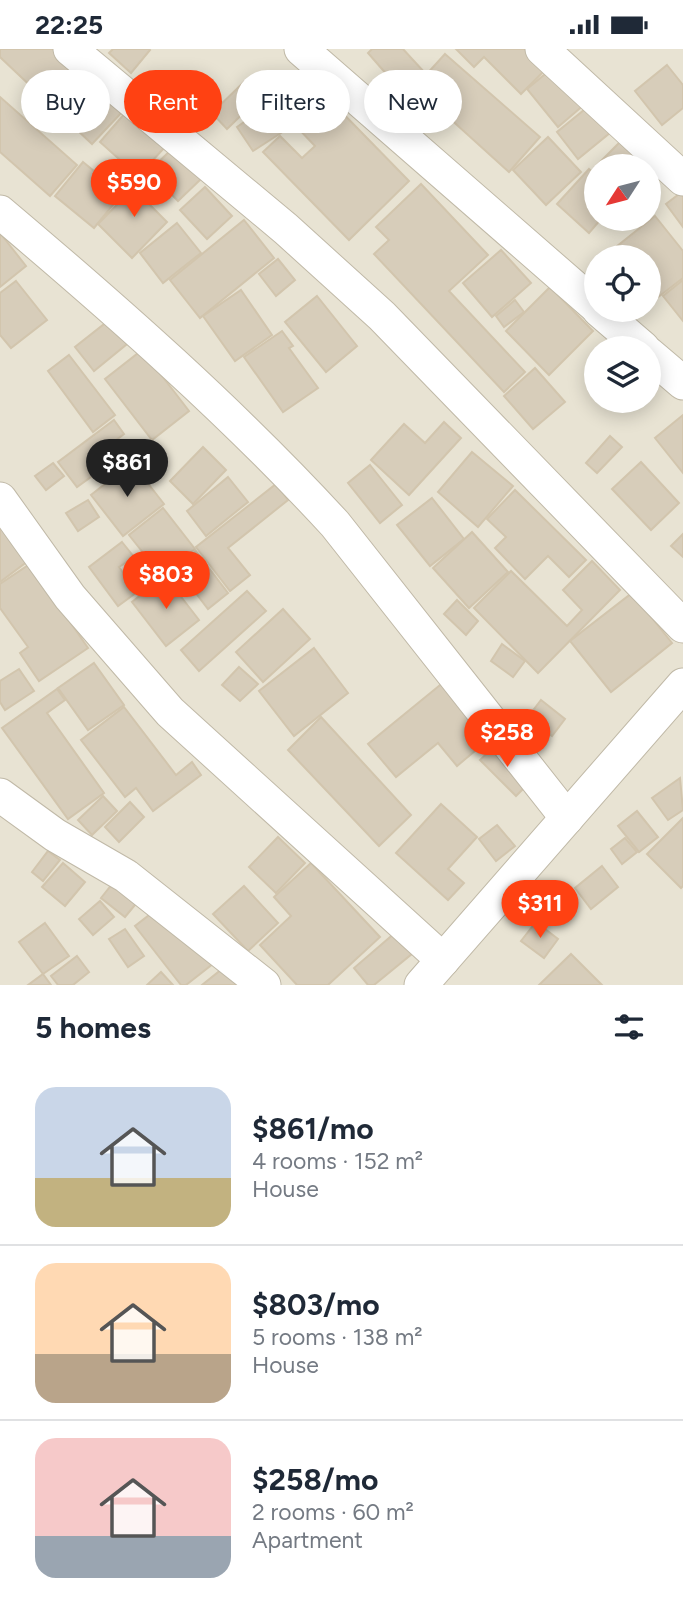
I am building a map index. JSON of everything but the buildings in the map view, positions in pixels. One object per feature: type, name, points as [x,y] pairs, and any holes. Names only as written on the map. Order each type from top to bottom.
[{"type":"street","points":[[69,49],[286,229],[382,316],[683,626]]},
{"type":"street","points":[[301,49],[584,297]]},
{"type":"street","points":[[542,49],[683,179]]},
{"type":"street","points":[[0,212],[186,376],[308,494],[335,524],[567,818]]},
{"type":"street","points":[[613,322],[629,336]]},
{"type":"street","points":[[661,364],[683,383]]},
{"type":"street","points":[[0,499],[70,597],[170,712],[443,960]]},
{"type":"street","points":[[421,985],[683,685]]},
{"type":"street","points":[[0,795],[55,835],[126,876],[264,985]]},
{"type":"shaded area","points":[[0,49],[683,49],[683,985],[0,985]]}]
